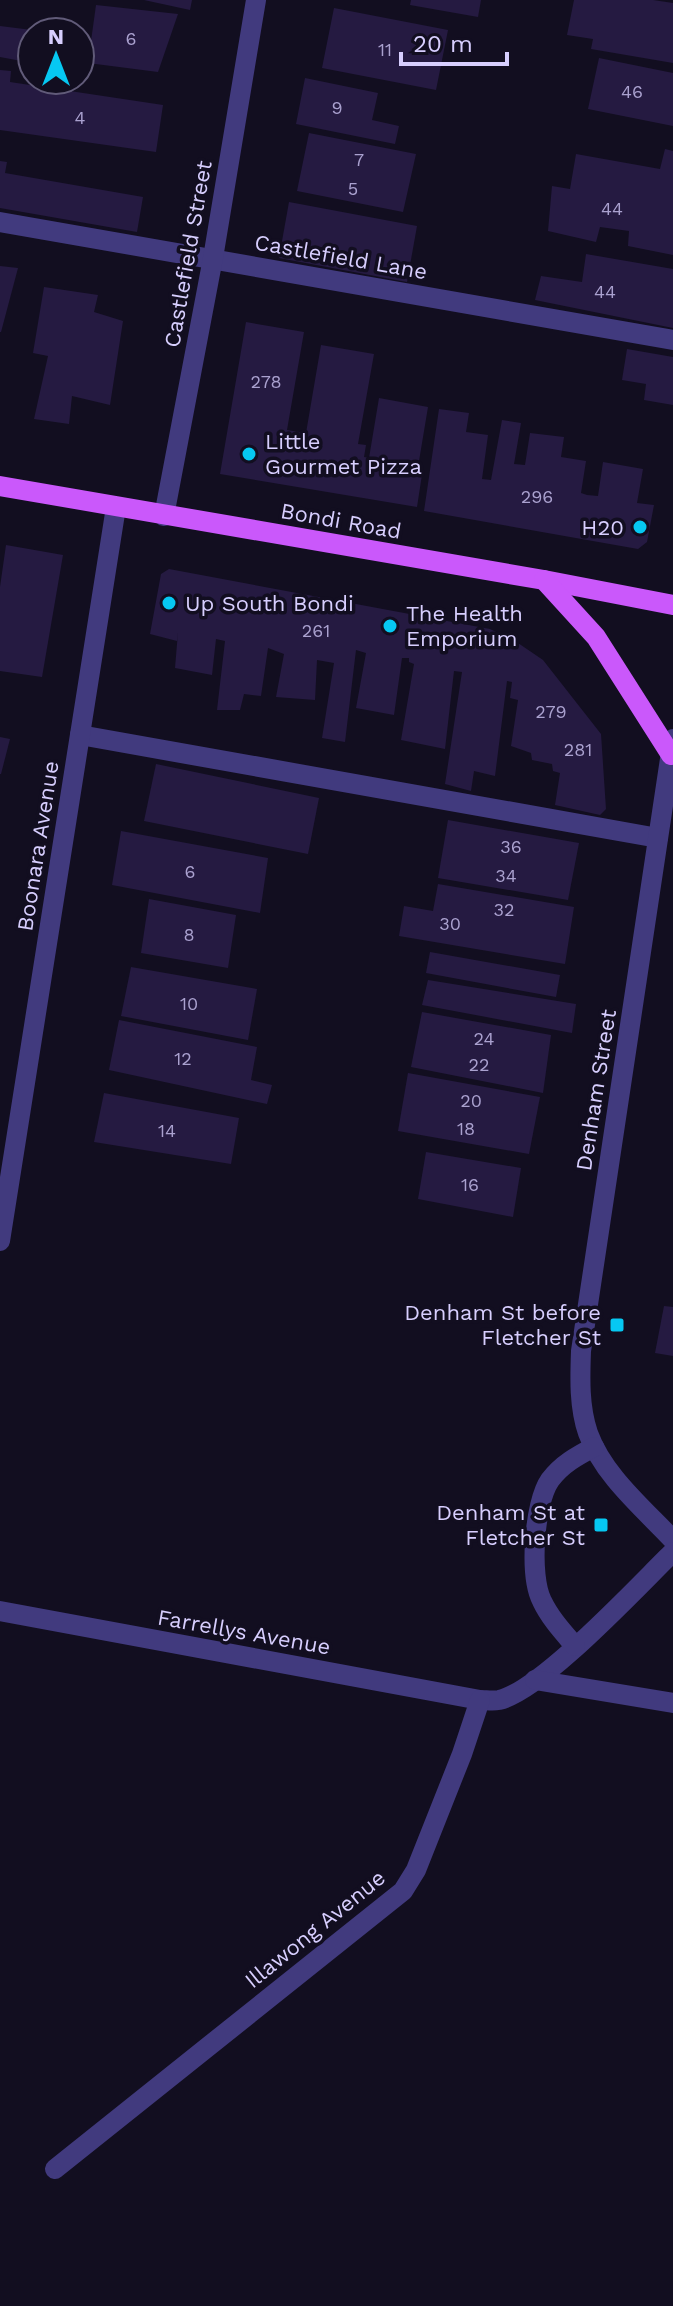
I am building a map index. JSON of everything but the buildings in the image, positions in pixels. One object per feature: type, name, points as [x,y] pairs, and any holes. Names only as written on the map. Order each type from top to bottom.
[{"type":"main road","name":"Bondi Road","points":[[0,486],[673,605]]},
{"type":"main road","points":[[544,580],[596,637],[672,747]]},
{"type":"street","name":"Castlefield Street","points":[[164,516],[213,258],[256,0]]},
{"type":"street","name":"Castlefield Lane","points":[[0,222],[673,340]]},
{"type":"street","name":"Boonara Avenue","points":[[0,1241],[116,507]]},
{"type":"street","points":[[80,735],[658,838]]},
{"type":"street","name":"Denham Street","points":[[672,747],[581,1351],[582,1402],[587,1431],[594,1447],[602,1463],[673,1540]]},
{"type":"street","points":[[575,1646],[552,1620],[540,1598],[535,1569],[535,1539],[548,1483],[568,1461],[594,1447]]},
{"type":"street","points":[[480,1700],[499,1699],[535,1680],[673,1552]]},
{"type":"street","name":"Farrellys Avenue","points":[[0,1611],[480,1700]]},
{"type":"street","points":[[535,1680],[673,1703]]},
{"type":"street","name":"Illawong Avenue","points":[[55,2169],[403,1891],[416,1870],[480,1700]]},
{"type":"place","name":"Little Gourmet Pizza","points":[[249,454]]},
{"type":"place","name":"H20","points":[[640,527]]},
{"type":"place","name":"Up South Bondi","points":[[169,603]]},
{"type":"place","name":"The Health Emporium","points":[[390,626]]},
{"type":"place","name":"Denham St before Fletcher St","points":[[617,1325]]},
{"type":"place","name":"Denham St at Fletcher St","points":[[601,1525]]}]
